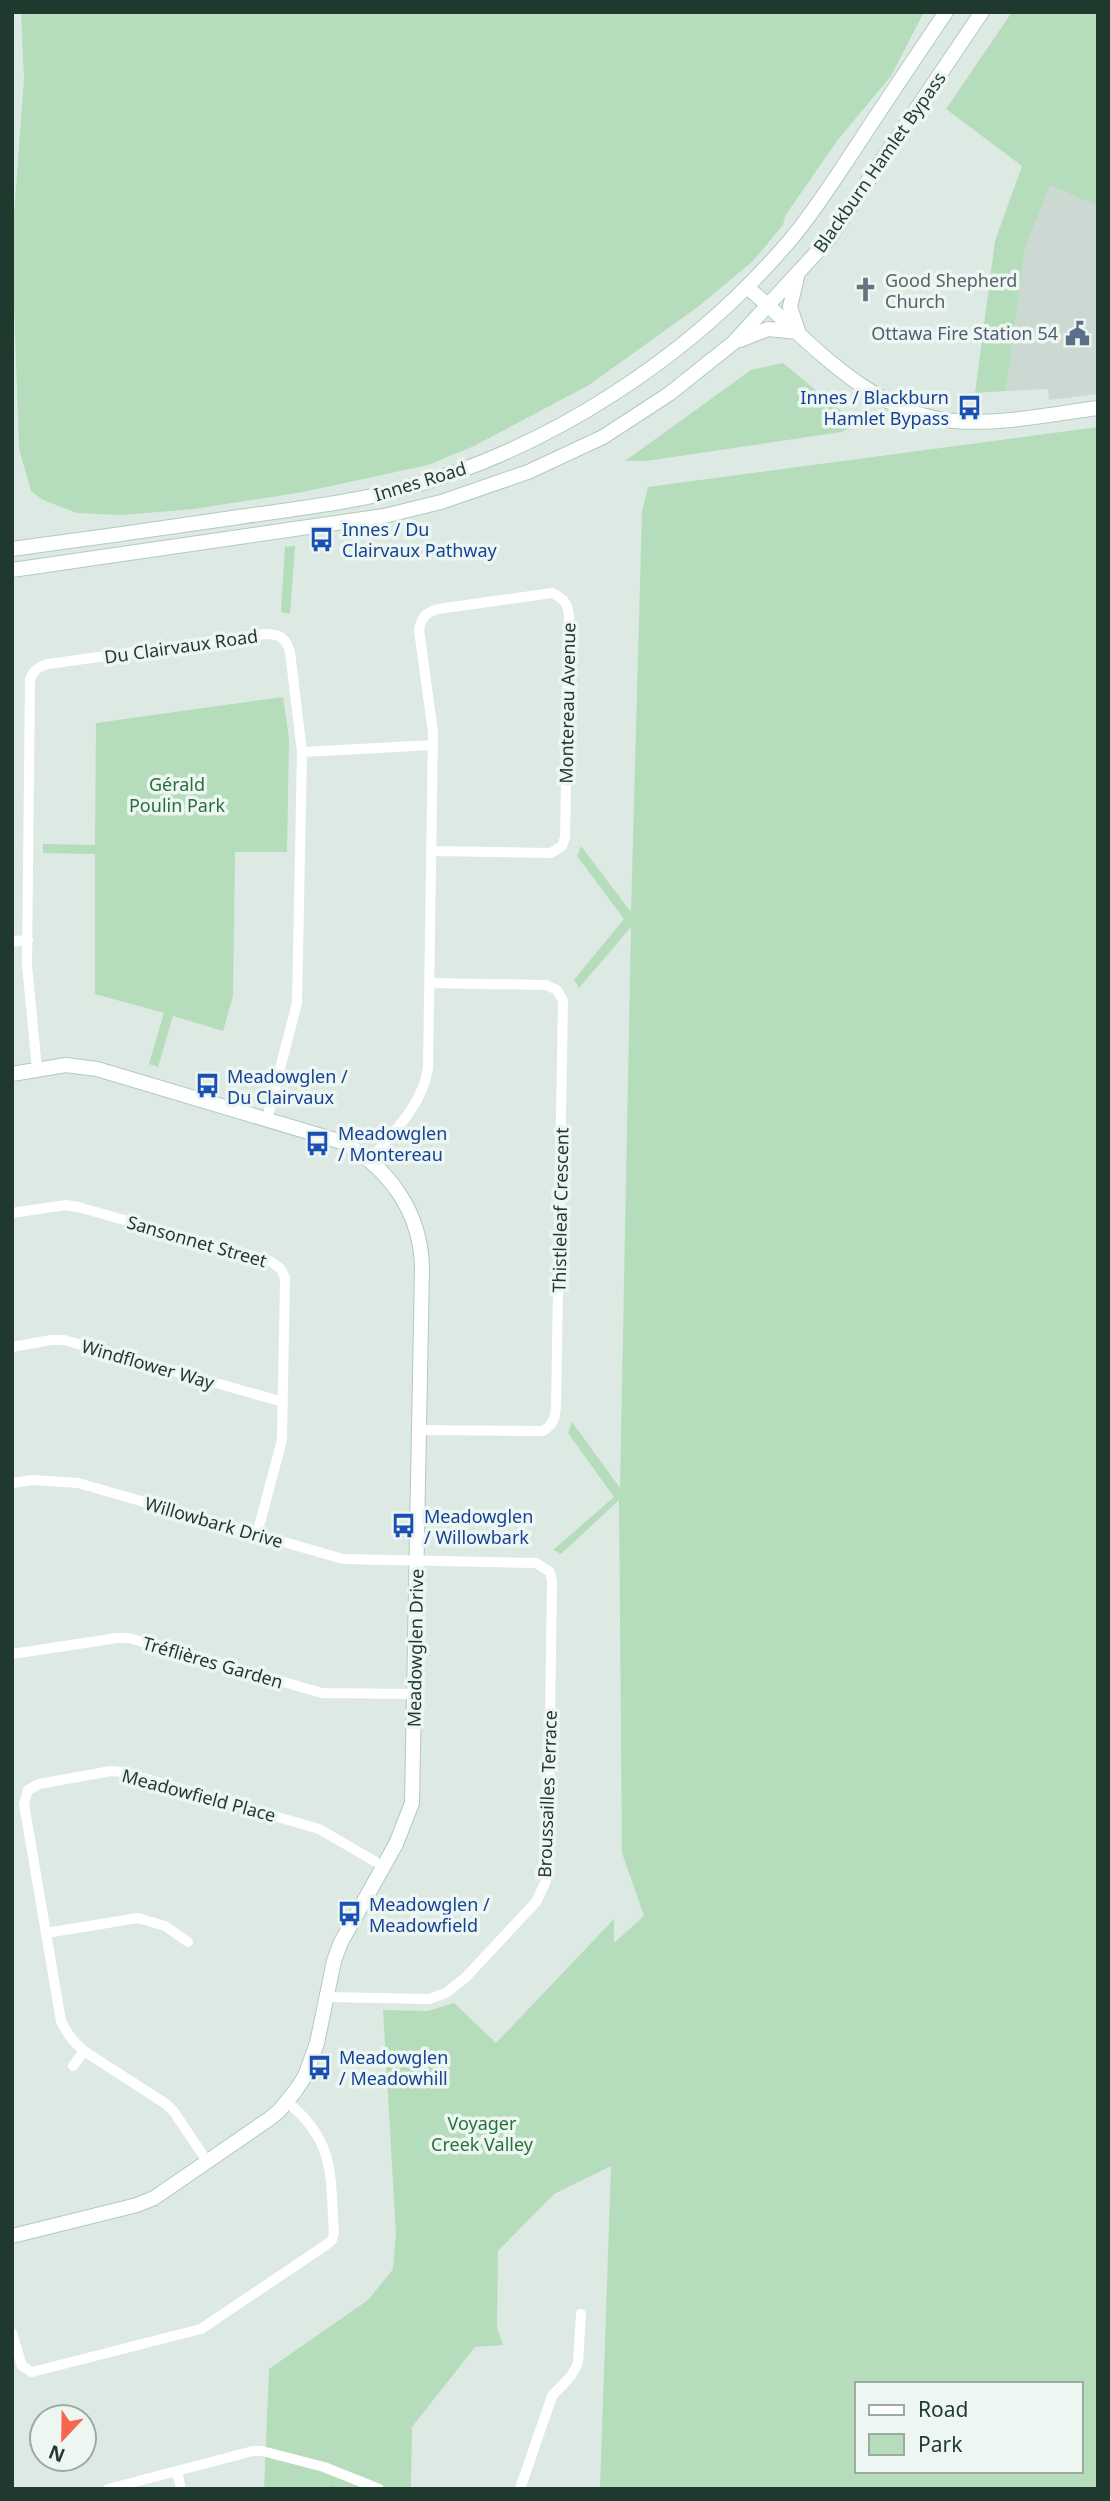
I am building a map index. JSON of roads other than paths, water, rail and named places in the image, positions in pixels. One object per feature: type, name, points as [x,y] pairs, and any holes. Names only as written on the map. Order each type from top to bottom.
[{"type":"main road","name":"Blackburn Hamlet Bypass","points":[[747,287],[792,238],[946,12]]},
{"type":"main road","name":"Blackburn Hamlet Bypass","points":[[769,306],[828,240],[982,12]]},
{"type":"main road","points":[[798,273],[790,307],[799,332]]},
{"type":"main road","points":[[747,287],[853,381],[881,399],[912,412],[954,421],[994,421],[1098,408]]},
{"type":"main road","name":"Innes Road","points":[[12,549],[358,499],[403,489],[464,468],[519,446],[638,379],[702,328],[747,287]]},
{"type":"main road","name":"Innes Road","points":[[12,570],[384,516],[441,502],[528,472],[603,437],[669,394],[733,342],[769,306]]},
{"type":"main road","points":[[733,342],[768,329],[799,332]]},
{"type":"main road","name":"Meadowglen Drive","points":[[12,1074],[66,1065],[97,1069],[342,1142],[370,1160],[396,1188],[408,1209],[419,1241],[422,1268],[412,1803],[402,1832],[341,1942],[334,1961],[313,2057],[305,2076],[286,2102],[269,2119],[145,2202],[12,2236]]},
{"type":"street","name":"Montereau Avenue","points":[[370,1160],[409,1114],[422,1093],[428,1068],[433,745],[432,719],[419,631],[424,616],[438,609],[552,593],[564,600],[569,616],[565,838],[562,846],[551,853],[432,851]]},
{"type":"street","name":"Du Clairvaux Road","points":[[37,1069],[29,999],[30,679],[39,667],[276,634],[283,638],[290,652],[302,752],[297,1003],[267,1119]]},
{"type":"street","points":[[302,752],[433,745]]},
{"type":"street","points":[[12,940],[28,940]]},
{"type":"street","name":"Thistleleaf Crescent","points":[[419,1430],[543,1431],[551,1426],[556,1406],[563,1001],[557,990],[547,985],[430,983]]},
{"type":"street","name":"Sansonnet Street","points":[[12,1213],[66,1205],[78,1207],[276,1264],[281,1269],[285,1278],[283,1402],[279,1454],[257,1534]]},
{"type":"street","name":"Windflower Way","points":[[12,1346],[64,1340],[283,1402]]},
{"type":"street","name":"Willowbark Drive","points":[[12,1483],[32,1480],[78,1483],[343,1559],[417,1562]]},
{"type":"street","name":"Broussailles Terrace","points":[[327,1997],[429,1999],[446,1993],[466,1977],[523,1917],[536,1902],[546,1881],[552,1582],[550,1572],[536,1563],[417,1562]]},
{"type":"street","name":"Tréflières Garden","points":[[12,1654],[129,1638],[322,1693],[415,1694]]},
{"type":"street","name":"Meadowfield Place","points":[[207,2161],[166,2104],[84,2051],[73,2042],[61,2021],[24,1804],[28,1790],[39,1784],[123,1772],[319,1829],[383,1866]]},
{"type":"street","points":[[46,1933],[138,1918],[165,1926],[188,1942]]},
{"type":"street","points":[[73,2066],[84,2051]]},
{"type":"street","points":[[12,2333],[22,2366],[32,2372],[201,2329],[332,2240],[334,2232],[328,2156],[318,2135],[299,2112],[286,2102]]},
{"type":"street","points":[[520,2489],[552,2396],[571,2376],[578,2363],[581,2314]]},
{"type":"street","points":[[108,2489],[253,2451],[324,2467],[379,2489]]},
{"type":"street","points":[[177,2471],[181,2489]]},
{"type":"place","name":"Good Shepherd Church","points":[[865,290]]},
{"type":"place","name":"Ottawa Fire Station 54","points":[[1078,333]]},
{"type":"place","name":"Innes / Blackburn Hamlet Bypass","points":[[969,407]]},
{"type":"place","name":"Innes / Du Clairvaux Pathway","points":[[322,539]]},
{"type":"place","name":"Meadowglen / Du Clairvaux","points":[[207,1086]]},
{"type":"place","name":"Meadowglen / Montereau","points":[[318,1143]]},
{"type":"place","name":"Meadowglen / Willowbark","points":[[404,1526]]},
{"type":"place","name":"Meadowglen / Meadowfield","points":[[349,1914]]},
{"type":"place","name":"Meadowglen / Meadowhill","points":[[319,2067]]},
{"type":"park label","name":"Gérald Poulin Park","points":[[177,794]]},
{"type":"park label","name":"Voyager Creek Valley","points":[[482,2133]]}]
